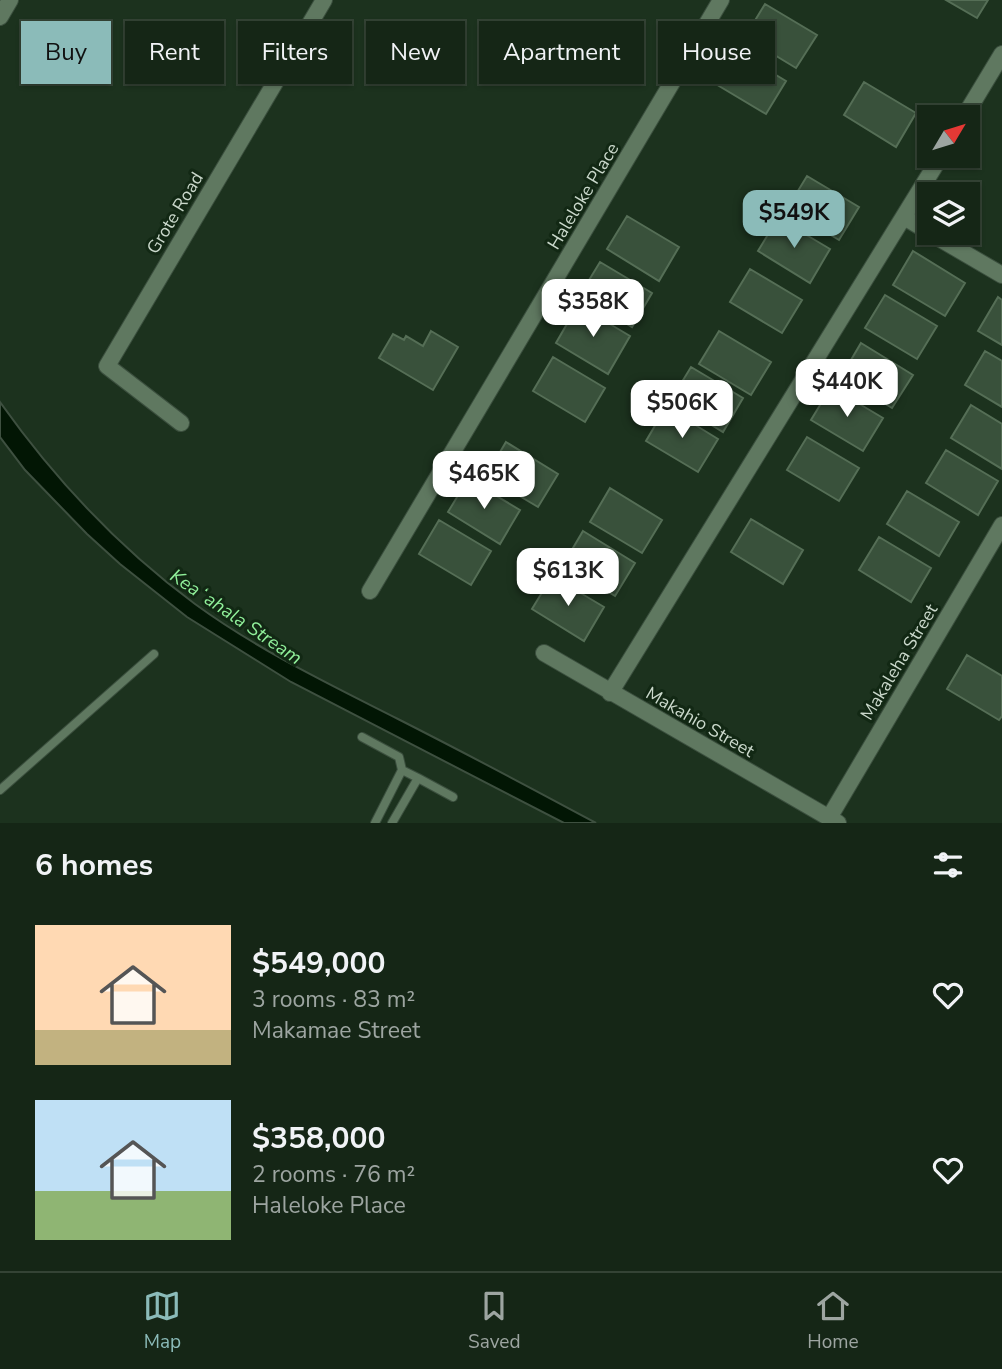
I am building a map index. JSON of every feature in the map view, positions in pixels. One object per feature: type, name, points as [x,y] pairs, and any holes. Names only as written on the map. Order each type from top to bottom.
[{"type":"street","points":[[0,17],[10,0]]},
{"type":"street","name":"Grote Road","points":[[181,423],[107,366],[324,0]]},
{"type":"street","name":"Haleloke Place","points":[[370,591],[721,0]]},
{"type":"street","points":[[971,105],[1002,54]]},
{"type":"street","points":[[610,692],[934,168]]},
{"type":"street","points":[[904,217],[917,224]]},
{"type":"street","points":[[952,245],[1002,275]]},
{"type":"street","name":"Makaleha Street","points":[[834,821],[1002,525]]},
{"type":"street","name":"Makahio Street","points":[[544,653],[834,821]]},
{"type":"lane","points":[[0,790],[154,654]]},
{"type":"lane","points":[[362,737],[399,757],[401,770],[375,823]]},
{"type":"lane","points":[[401,770],[453,797]]},
{"type":"lane","points":[[392,823],[418,778]]},
{"type":"shaded area","points":[[0,402],[65,485],[114,536],[167,582],[219,621],[294,666],[596,823],[564,823],[291,682],[187,617],[120,564],[25,470],[0,437]]},
{"type":"building","points":[[946,0],[988,0],[977,18]]},
{"type":"building","points":[[765,4],[817,35],[796,68],[775,55],[775,21],[755,21]]},
{"type":"building","points":[[775,74],[786,81],[766,114],[716,84],[775,84]]},
{"type":"building","points":[[864,82],[916,113],[896,147],[844,115]]},
{"type":"building","points":[[807,176],[859,207],[839,240],[787,209]]},
{"type":"building","points":[[627,216],[679,247],[659,281],[607,249]]},
{"type":"building","points":[[778,218],[830,249],[810,283],[758,251]]},
{"type":"building","points":[[913,251],[965,283],[945,316],[893,285]]},
{"type":"building","points":[[600,262],[652,293],[632,327],[580,295]]},
{"type":"building","points":[[750,269],[802,300],[782,333],[730,302]]},
{"type":"building","points":[[885,295],[937,326],[917,359],[865,328]]},
{"type":"building","points":[[998,297],[1002,300],[1002,345],[978,331]]},
{"type":"building","points":[[578,305],[630,336],[608,374],[556,343]]},
{"type":"building","points":[[431,331],[458,347],[433,390],[379,358],[393,334],[404,340],[406,336],[423,346]]},
{"type":"building","points":[[719,331],[771,362],[751,395],[699,364]]},
{"type":"building","points":[[861,343],[913,375],[892,408],[841,377]]},
{"type":"building","points":[[985,351],[1002,361],[1002,407],[965,385]]},
{"type":"building","points":[[553,357],[605,388],[585,422],[533,391]]},
{"type":"building","points":[[691,367],[743,398],[723,432],[671,400]]},
{"type":"building","points":[[831,387],[883,418],[863,451],[811,420]]},
{"type":"building","points":[[971,405],[1002,424],[1002,469],[951,438]]},
{"type":"building","points":[[666,407],[718,439],[698,472],[646,441]]},
{"type":"building","points":[[807,437],[859,468],[839,501],[787,470]]},
{"type":"building","points":[[506,442],[558,474],[538,507],[486,476]]},
{"type":"building","points":[[946,450],[998,481],[978,515],[926,483]]},
{"type":"building","points":[[468,479],[520,510],[500,544],[448,512]]},
{"type":"building","points":[[610,488],[662,520],[642,553],[590,522]]},
{"type":"building","points":[[907,491],[959,522],[939,556],[887,524]]},
{"type":"building","points":[[751,519],[803,550],[783,584],[731,552]]},
{"type":"building","points":[[439,520],[491,551],[471,585],[419,554]]},
{"type":"building","points":[[583,531],[635,563],[615,596],[563,565]]},
{"type":"building","points":[[879,537],[931,568],[911,602],[859,570]]},
{"type":"building","points":[[552,576],[604,607],[584,641],[532,609]]},
{"type":"building","points":[[967,655],[1002,676],[1002,716],[999,720],[947,689]]},
{"type":"water label","name":"Keaʻahala Stream","points":[[236,617]]}]
